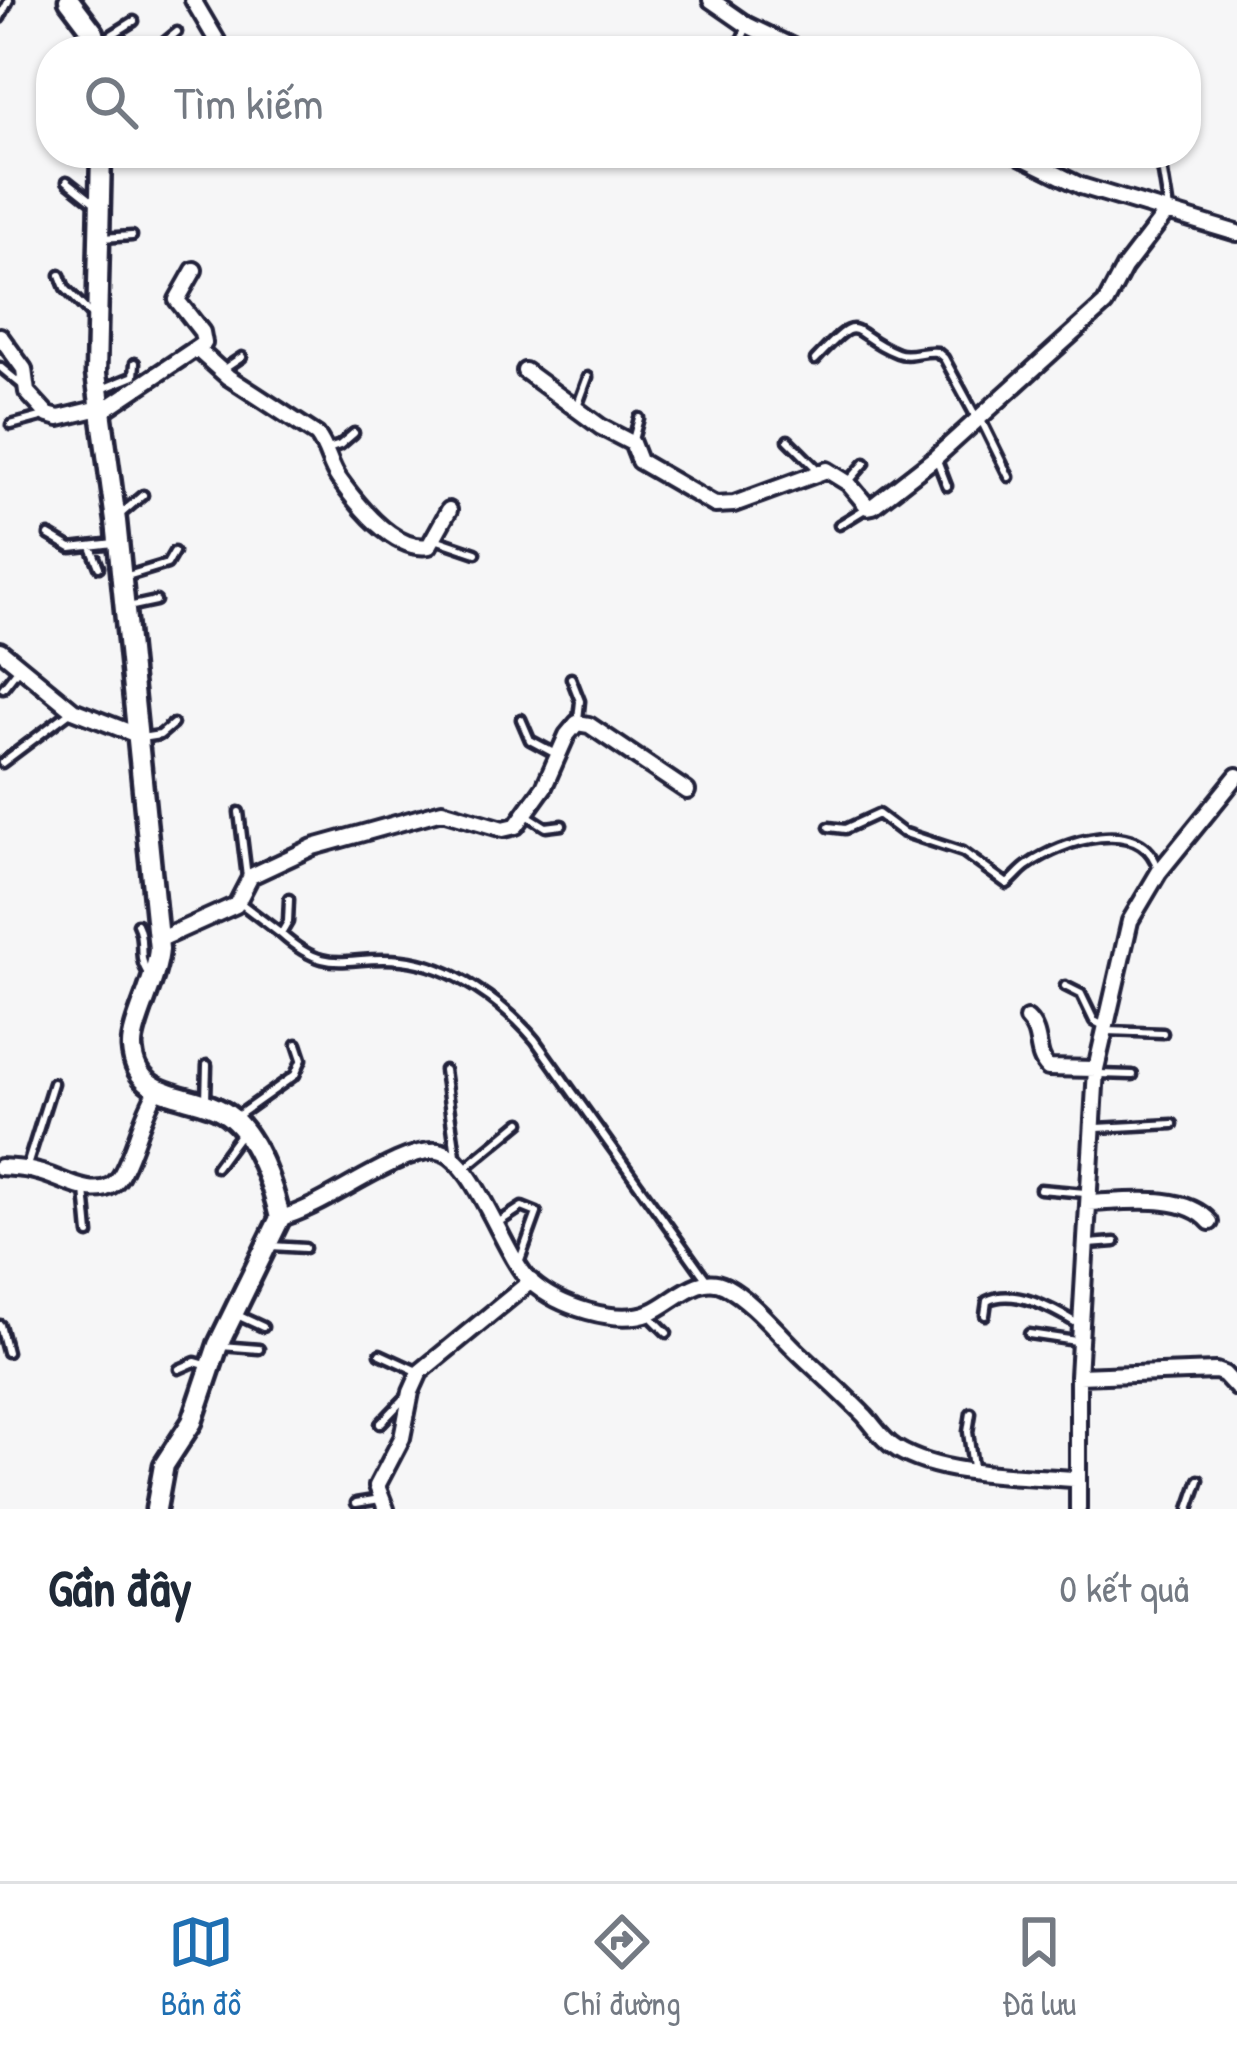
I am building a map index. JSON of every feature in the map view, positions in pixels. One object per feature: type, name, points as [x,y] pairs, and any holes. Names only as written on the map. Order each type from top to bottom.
[{"type":"street","points":[[69,0],[95,36]]},
{"type":"street","points":[[193,0],[215,36]]},
{"type":"street","points":[[711,0],[770,36]]},
{"type":"street","points":[[100,168],[94,319],[100,403],[158,940],[154,980],[132,1046],[140,1071],[156,1092],[206,1104],[238,1124],[260,1162],[280,1218],[232,1312],[192,1422],[164,1465],[156,1509]]},
{"type":"street","points":[[1044,168],[1081,186],[1237,233]]},
{"type":"street","points":[[525,370],[601,427],[632,443],[639,461],[715,505],[734,504],[832,470],[868,507],[936,457],[1105,304],[1124,268],[1168,213]]},
{"type":"street","points":[[0,336],[24,369],[25,387],[48,415],[59,418],[100,403],[197,349],[205,338],[177,300],[194,270]]},
{"type":"street","points":[[197,349],[221,371],[291,416],[328,449],[335,475],[392,536],[422,548],[435,539],[449,510]]},
{"type":"street","points":[[0,650],[73,710],[137,737]]},
{"type":"street","points":[[158,940],[239,902],[247,881],[313,847],[452,811],[503,830],[516,826],[527,815],[577,723],[589,725],[687,791]]},
{"type":"street","points":[[1078,1509],[1080,1334],[1096,1071],[1105,1029],[1130,921],[1159,872],[1237,776]]},
{"type":"street","points":[[1028,1019],[1037,1031],[1045,1066],[1096,1071]]},
{"type":"street","points":[[0,1167],[26,1169],[86,1190],[102,1189],[120,1178],[142,1116],[156,1092]]},
{"type":"street","points":[[280,1218],[302,1213],[397,1162],[440,1151],[460,1164],[531,1281],[579,1307],[603,1314],[648,1314],[709,1282],[725,1286],[889,1444],[915,1457],[973,1471],[1076,1479]]},
{"type":"street","points":[[1089,1198],[1154,1202],[1194,1210],[1210,1222]]},
{"type":"street","points":[[383,1504],[377,1486],[408,1422],[411,1392],[420,1372],[531,1281]]},
{"type":"street","points":[[1078,1376],[1216,1371],[1237,1388]]},
{"type":"lane","points":[[0,18],[9,0]]},
{"type":"lane","points":[[113,36],[134,21]]},
{"type":"lane","points":[[742,36],[747,25]]},
{"type":"lane","points":[[172,36],[177,32]]},
{"type":"lane","points":[[1162,168],[1168,213]]},
{"type":"lane","points":[[68,181],[99,206]]},
{"type":"lane","points":[[98,238],[132,236]]},
{"type":"lane","points":[[60,275],[65,288],[94,319]]},
{"type":"lane","points":[[815,360],[851,328],[901,354],[933,351],[944,358],[1009,477]]},
{"type":"lane","points":[[221,371],[242,357]]},
{"type":"lane","points":[[100,403],[129,381],[135,363]]},
{"type":"lane","points":[[0,367],[25,387]]},
{"type":"lane","points":[[577,406],[588,377]]},
{"type":"lane","points":[[11,425],[48,415]]},
{"type":"lane","points":[[632,443],[639,418]]},
{"type":"lane","points":[[328,449],[353,433]]},
{"type":"lane","points":[[788,440],[819,471]]},
{"type":"lane","points":[[936,457],[947,486]]},
{"type":"lane","points":[[848,483],[865,463]]},
{"type":"lane","points":[[116,521],[143,495]]},
{"type":"lane","points":[[839,525],[868,507]]},
{"type":"lane","points":[[49,535],[71,548],[117,543]]},
{"type":"lane","points":[[435,539],[476,553]]},
{"type":"lane","points":[[91,547],[99,567]]},
{"type":"lane","points":[[120,577],[167,565],[174,552]]},
{"type":"lane","points":[[124,608],[156,601]]},
{"type":"lane","points":[[3,688],[18,668]]},
{"type":"lane","points":[[571,678],[580,700],[577,723]]},
{"type":"lane","points":[[2,763],[73,710]]},
{"type":"lane","points":[[521,719],[530,740],[558,755]]},
{"type":"lane","points":[[137,737],[160,735],[173,724]]},
{"type":"lane","points":[[239,812],[247,881]]},
{"type":"lane","points":[[829,827],[844,829],[878,814],[902,832],[963,852],[1007,884],[1025,866],[1049,853],[1112,837],[1141,841],[1159,872]]},
{"type":"lane","points":[[527,815],[546,826],[562,825]]},
{"type":"lane","points":[[281,934],[288,922],[289,899]]},
{"type":"lane","points":[[239,902],[302,953],[321,961],[399,959],[427,965],[511,1013],[536,1040],[709,1282]]},
{"type":"lane","points":[[137,924],[143,938],[141,962],[154,980]]},
{"type":"lane","points":[[1065,986],[1081,994],[1094,1021],[1105,1029],[1163,1033]]},
{"type":"lane","points":[[216,1167],[238,1124],[295,1075],[302,1059],[296,1044]]},
{"type":"lane","points":[[206,1104],[207,1065]]},
{"type":"lane","points":[[444,1070],[460,1164],[521,1122]]},
{"type":"lane","points":[[1096,1071],[1133,1075]]},
{"type":"lane","points":[[26,1169],[53,1084]]},
{"type":"lane","points":[[1093,1128],[1173,1124]]},
{"type":"lane","points":[[1040,1189],[1089,1198]]},
{"type":"lane","points":[[86,1190],[88,1234]]},
{"type":"lane","points":[[495,1226],[518,1208],[537,1213],[519,1263]]},
{"type":"lane","points":[[1086,1245],[1114,1242]]},
{"type":"lane","points":[[267,1245],[305,1248]]},
{"type":"lane","points":[[985,1315],[987,1301],[1000,1296],[1039,1303],[1080,1334]]},
{"type":"lane","points":[[232,1312],[263,1327]]},
{"type":"lane","points":[[648,1314],[667,1334]]},
{"type":"lane","points":[[0,1325],[7,1352]]},
{"type":"lane","points":[[1029,1334],[1080,1334]]},
{"type":"lane","points":[[218,1346],[259,1349]]},
{"type":"lane","points":[[380,1354],[420,1372]]},
{"type":"lane","points":[[179,1369],[195,1362],[210,1366]]},
{"type":"lane","points":[[380,1424],[411,1392]]},
{"type":"lane","points":[[971,1413],[973,1471]]},
{"type":"lane","points":[[1189,1509],[1199,1480]]},
{"type":"lane","points":[[356,1503],[383,1504]]}]
